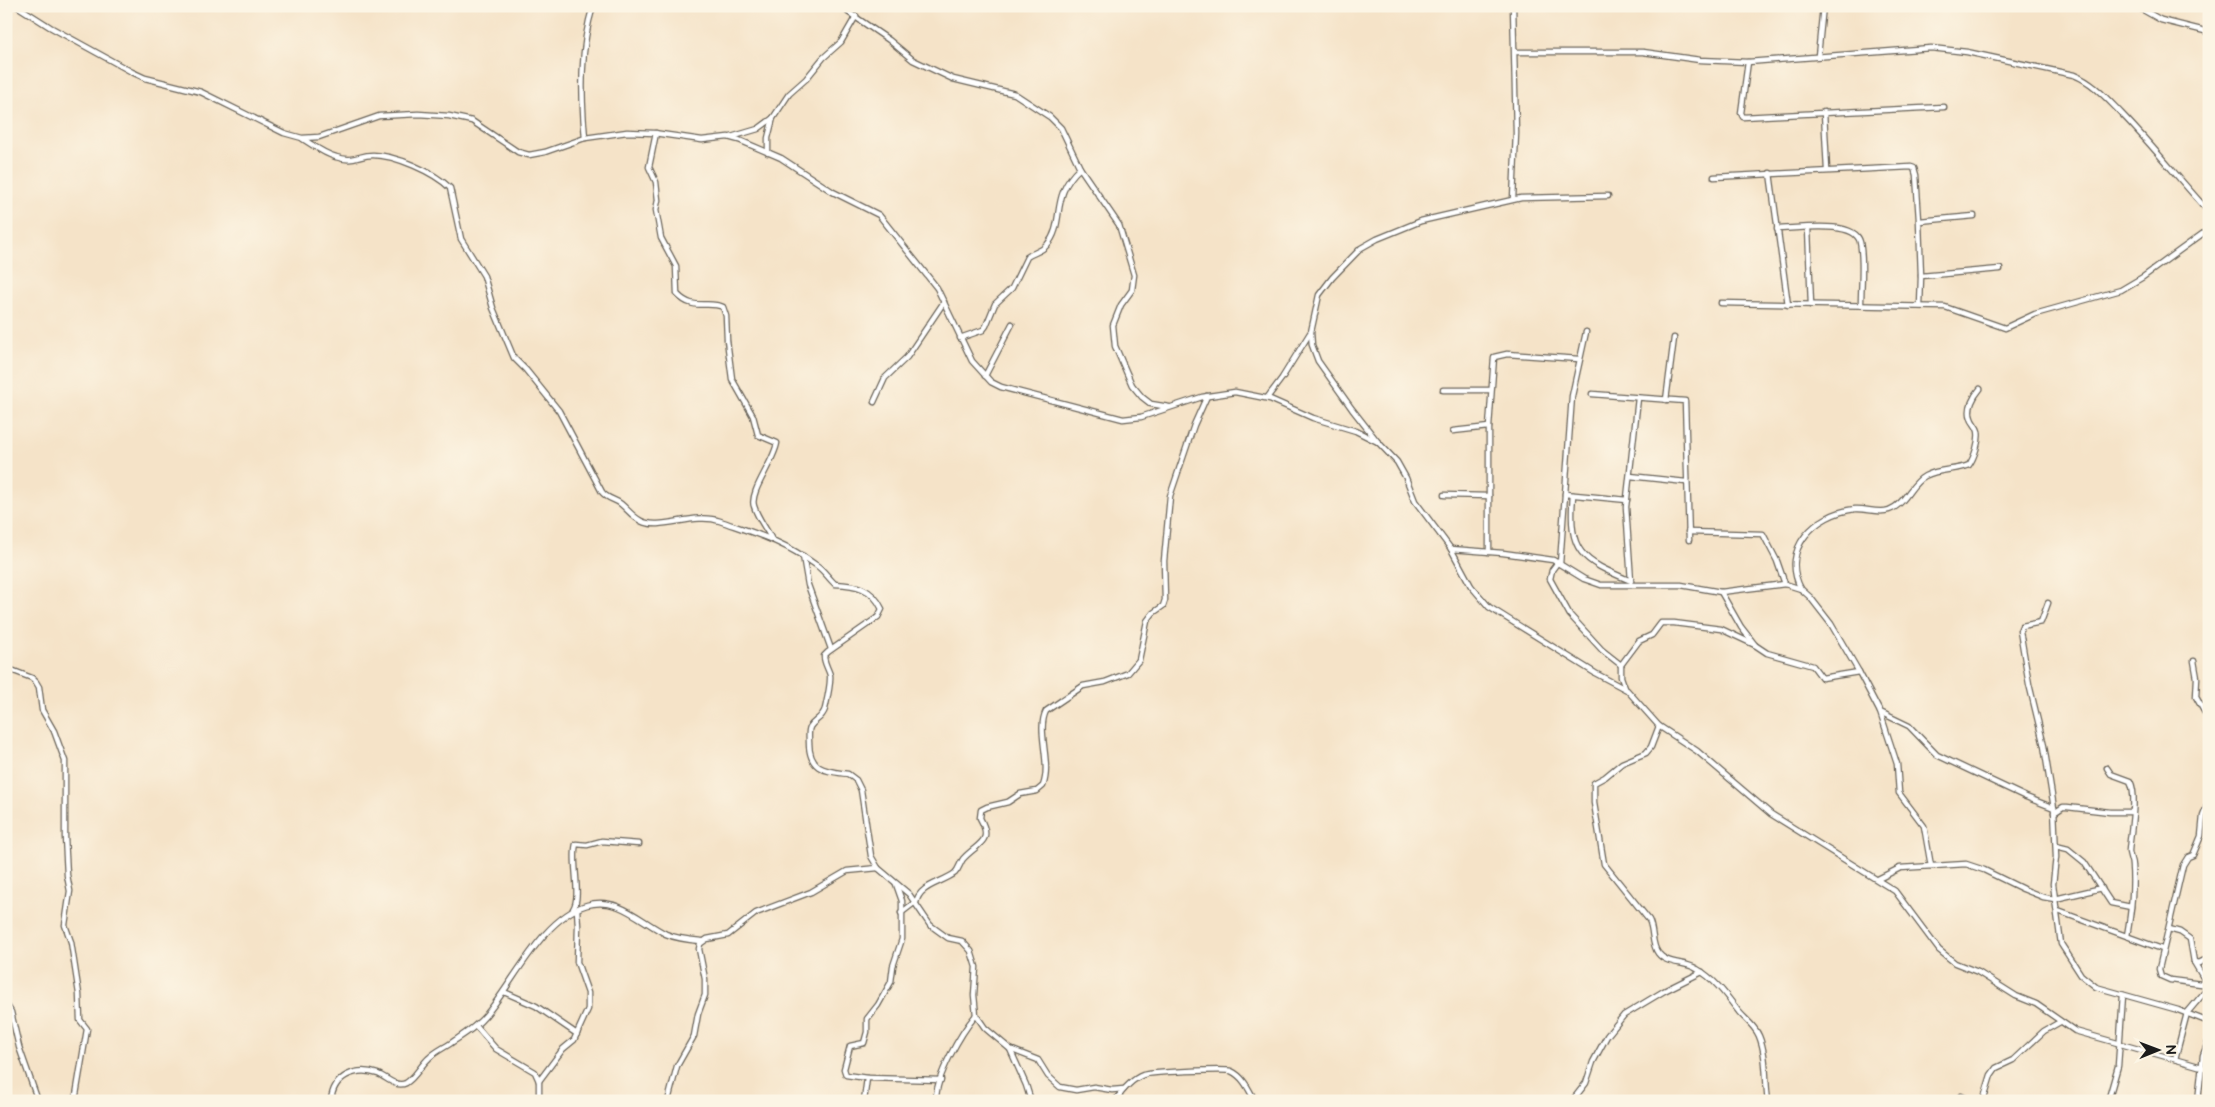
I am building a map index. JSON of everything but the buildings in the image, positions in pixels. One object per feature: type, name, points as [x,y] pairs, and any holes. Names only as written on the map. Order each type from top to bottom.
[{"type":"street","points":[[17,6],[50,27],[145,78],[201,92],[284,133],[302,138],[336,158],[353,160],[376,155],[420,168],[450,188],[461,239],[484,276],[494,308],[514,358],[559,411],[605,495],[621,504],[639,520],[649,525],[688,519],[711,520],[771,538],[822,569],[834,584],[852,584],[871,594],[882,609],[878,617],[831,649],[824,656],[830,677],[824,710],[821,718],[810,726],[809,746],[815,764],[822,770],[848,774],[859,785],[872,862],[909,894],[926,920],[936,929],[948,938],[962,942],[971,950],[976,967],[974,995],[976,1015],[985,1028],[1010,1049],[1038,1060],[1048,1076],[1060,1087],[1076,1090],[1094,1087],[1112,1090],[1124,1088]]},
{"type":"street","points":[[586,138],[583,69],[586,37],[593,6]]},
{"type":"street","points":[[1513,6],[1516,133],[1513,200]]},
{"type":"street","points":[[1818,56],[1822,6]]},
{"type":"street","points":[[2136,6],[2161,20],[2209,32]]},
{"type":"street","points":[[848,12],[856,16],[913,60],[952,79],[1015,94],[1041,111],[1061,128],[1080,168],[1119,225],[1134,275],[1132,290],[1121,305],[1114,325],[1115,346],[1129,379],[1142,397],[1151,404],[1170,407]]},
{"type":"street","points":[[768,153],[768,138],[773,118],[789,94],[823,58],[842,42],[856,16]]},
{"type":"street","points":[[1515,52],[1643,52],[1700,60],[1748,62],[1911,49],[1951,49],[2074,75],[2088,80],[2164,159],[2209,212]]},
{"type":"street","points":[[1748,62],[1741,111],[1743,117],[1944,107]]},
{"type":"street","points":[[1824,112],[1827,170]]},
{"type":"street","points":[[302,138],[319,137],[379,116],[418,114],[449,116],[472,121],[518,152],[529,155],[586,138],[627,132],[656,133],[702,140],[731,137],[758,128],[773,118]]},
{"type":"street","points":[[656,133],[649,167],[656,182],[658,200],[656,210],[661,238],[676,266],[675,287],[677,294],[682,299],[698,306],[723,306],[734,385],[753,416],[758,434],[777,444],[772,461],[756,490],[753,501],[754,508],[771,538]]},
{"type":"street","points":[[731,137],[781,158],[833,192],[879,215],[928,275],[944,302],[972,361],[985,376],[1006,389],[1026,392],[1115,418],[1141,417],[1207,396],[1235,392],[1267,398],[1314,418],[1356,431],[1378,442]]},
{"type":"street","points":[[1714,176],[1911,166],[1914,168],[1920,220],[1920,306]]},
{"type":"street","points":[[960,338],[983,330],[995,304],[1012,288],[1027,257],[1040,252],[1047,246],[1053,236],[1065,185],[1080,168]]},
{"type":"street","points":[[1770,173],[1788,305]]},
{"type":"street","points":[[1608,196],[1513,200],[1421,221],[1377,239],[1362,248],[1323,288],[1319,295],[1311,332],[1312,345],[1318,361],[1352,409],[1378,442],[1397,462],[1415,501],[1451,549],[1471,586],[1489,607],[1596,673],[1624,688],[1636,698],[1659,726],[1697,751],[1771,814],[1896,891],[1939,950],[1954,963],[1978,972],[2006,990],[2036,1004],[2060,1022],[2084,1035],[2209,1069]]},
{"type":"street","points":[[1920,220],[1974,216]]},
{"type":"street","points":[[1808,228],[1811,305]]},
{"type":"street","points":[[1777,229],[1845,228],[1856,234],[1860,241],[1861,304]]},
{"type":"street","points":[[1721,303],[1920,306],[1954,310],[2005,328],[2043,312],[2121,290],[2143,277],[2209,228]]},
{"type":"street","points":[[1921,276],[2000,269]]},
{"type":"street","points":[[874,402],[885,378],[908,357],[944,302]]},
{"type":"street","points":[[985,376],[1012,324]]},
{"type":"street","points":[[1267,398],[1311,332]]},
{"type":"street","points":[[1586,332],[1572,396],[1570,444],[1559,563],[1550,574],[1550,579],[1570,615],[1602,650],[1621,666]]},
{"type":"street","points":[[1666,400],[1674,338]]},
{"type":"street","points":[[1489,552],[1490,427],[1494,357],[1498,355],[1544,355],[1579,359]]},
{"type":"street","points":[[1931,866],[1924,826],[1899,793],[1897,764],[1880,712],[1859,672],[1822,610],[1801,589],[1795,578],[1794,561],[1802,541],[1813,527],[1847,511],[1864,509],[1889,510],[1900,503],[1925,476],[1943,469],[1969,465],[1978,436],[1978,429],[1971,418],[1970,410],[1974,398],[1980,389]]},
{"type":"street","points":[[1443,390],[1491,390]]},
{"type":"street","points":[[1592,394],[1683,401],[1686,404],[1688,540]]},
{"type":"street","points":[[901,914],[915,904],[922,891],[955,872],[963,859],[984,841],[986,834],[980,818],[981,810],[991,805],[1008,802],[1020,794],[1037,791],[1043,786],[1046,754],[1043,723],[1046,711],[1083,686],[1121,676],[1136,665],[1141,653],[1143,633],[1147,621],[1164,603],[1164,560],[1170,496],[1194,425],[1207,396]]},
{"type":"street","points":[[1573,496],[1572,531],[1583,556],[1606,571],[1631,581],[1627,500],[1638,398]]},
{"type":"street","points":[[1453,430],[1490,427]]},
{"type":"street","points":[[1630,476],[1686,482]]},
{"type":"street","points":[[1565,494],[1627,500]]},
{"type":"street","points":[[1444,495],[1489,496]]},
{"type":"street","points":[[1688,532],[1763,534],[1777,561],[1785,584]]},
{"type":"street","points":[[1451,549],[1545,558],[1559,563],[1580,577],[1601,585],[1681,585],[1721,592],[1785,584],[1801,589]]},
{"type":"street","points":[[803,556],[808,585],[831,649]]},
{"type":"street","points":[[1721,592],[1755,645]]},
{"type":"street","points":[[2048,603],[2041,622],[2022,626],[2020,631],[2029,684],[2044,746],[2054,811],[2056,846],[2053,884],[2058,911],[2057,926],[2061,944],[2081,975],[2096,987],[2187,1013],[2209,1022]]},
{"type":"street","points":[[1624,688],[1621,666],[1639,641],[1652,635],[1661,623],[1666,622],[1721,629],[1755,645],[1767,653],[1813,666],[1822,678],[1859,672]]},
{"type":"street","points":[[2194,661],[2197,678],[2196,697],[2208,717]]},
{"type":"street","points":[[6,668],[32,678],[36,682],[39,687],[42,710],[54,732],[65,761],[66,869],[70,891],[65,925],[71,942],[79,994],[80,1020],[87,1029],[76,1101]]},
{"type":"street","points":[[1880,712],[1909,726],[1938,754],[2054,811],[2067,807],[2110,812],[2132,812]]},
{"type":"street","points":[[1659,726],[1648,751],[1622,763],[1606,777],[1594,783],[1594,803],[1601,854],[1609,871],[1649,920],[1657,951],[1669,961],[1694,967],[1702,972],[1728,995],[1759,1036],[1768,1101]]},
{"type":"street","points":[[2107,768],[2111,774],[2125,778],[2132,784],[2132,831],[2129,851],[2132,867],[2131,907],[2127,936]]},
{"type":"street","points":[[2208,985],[2170,980],[2161,976],[2159,969],[2162,949],[2169,929],[2183,865],[2188,857],[2193,855],[2202,836],[2203,816],[2209,801]]},
{"type":"street","points":[[539,1081],[577,1034],[586,1014],[589,1000],[577,962],[575,909],[577,902],[574,882],[576,844],[587,846],[602,841],[640,844]]},
{"type":"street","points":[[2056,846],[2077,854],[2111,903],[2131,907]]},
{"type":"street","points":[[866,868],[872,862]]},
{"type":"street","points":[[1878,879],[1900,868],[1966,864],[2022,889],[2055,899],[2102,888]]},
{"type":"street","points":[[331,1101],[332,1092],[336,1084],[346,1075],[352,1073],[372,1073],[400,1084],[407,1082],[430,1057],[476,1026],[504,992],[541,939],[575,909],[598,903],[611,904],[628,911],[671,936],[702,940],[728,935],[761,910],[802,896],[848,871],[878,868]]},
{"type":"street","points":[[896,884],[902,898],[902,939],[893,966],[891,982],[878,1005],[868,1016],[864,1043],[850,1046],[844,1069],[846,1075],[868,1078],[941,1080]]},
{"type":"street","points":[[2058,911],[2162,949]]},
{"type":"street","points":[[2169,929],[2180,932],[2190,939],[2194,962],[2208,985]]},
{"type":"street","points":[[668,1101],[678,1066],[694,1036],[696,1019],[705,995],[705,979],[699,949],[702,940]]},
{"type":"street","points":[[2194,962],[2199,963],[2209,958]]},
{"type":"street","points":[[1572,1101],[1586,1083],[1593,1062],[1607,1036],[1624,1015],[1664,991],[1702,972]]},
{"type":"street","points":[[2175,1059],[2187,1013],[2208,985]]},
{"type":"street","points":[[504,992],[536,1006],[577,1034]]},
{"type":"street","points":[[2108,1101],[2118,1066],[2123,995]]},
{"type":"street","points":[[6,1004],[11,1012],[19,1047],[38,1101]]},
{"type":"street","points":[[936,1101],[941,1080],[962,1033],[976,1015]]},
{"type":"street","points":[[1983,1101],[1991,1075],[1996,1068],[2019,1056],[2044,1031],[2060,1022]]},
{"type":"street","points":[[476,1026],[496,1049],[535,1072],[539,1081],[540,1101]]},
{"type":"street","points":[[2198,1101],[2201,1066],[2209,1040]]},
{"type":"street","points":[[1010,1049],[1031,1101]]},
{"type":"street","points":[[1115,1101],[1124,1088],[1141,1075],[1150,1072],[1228,1070],[1245,1082],[1256,1101]]},
{"type":"street","points":[[864,1101],[868,1078]]},
{"type":"street","points":[[1955,1101],[1961,1096],[1972,1101]]}]
